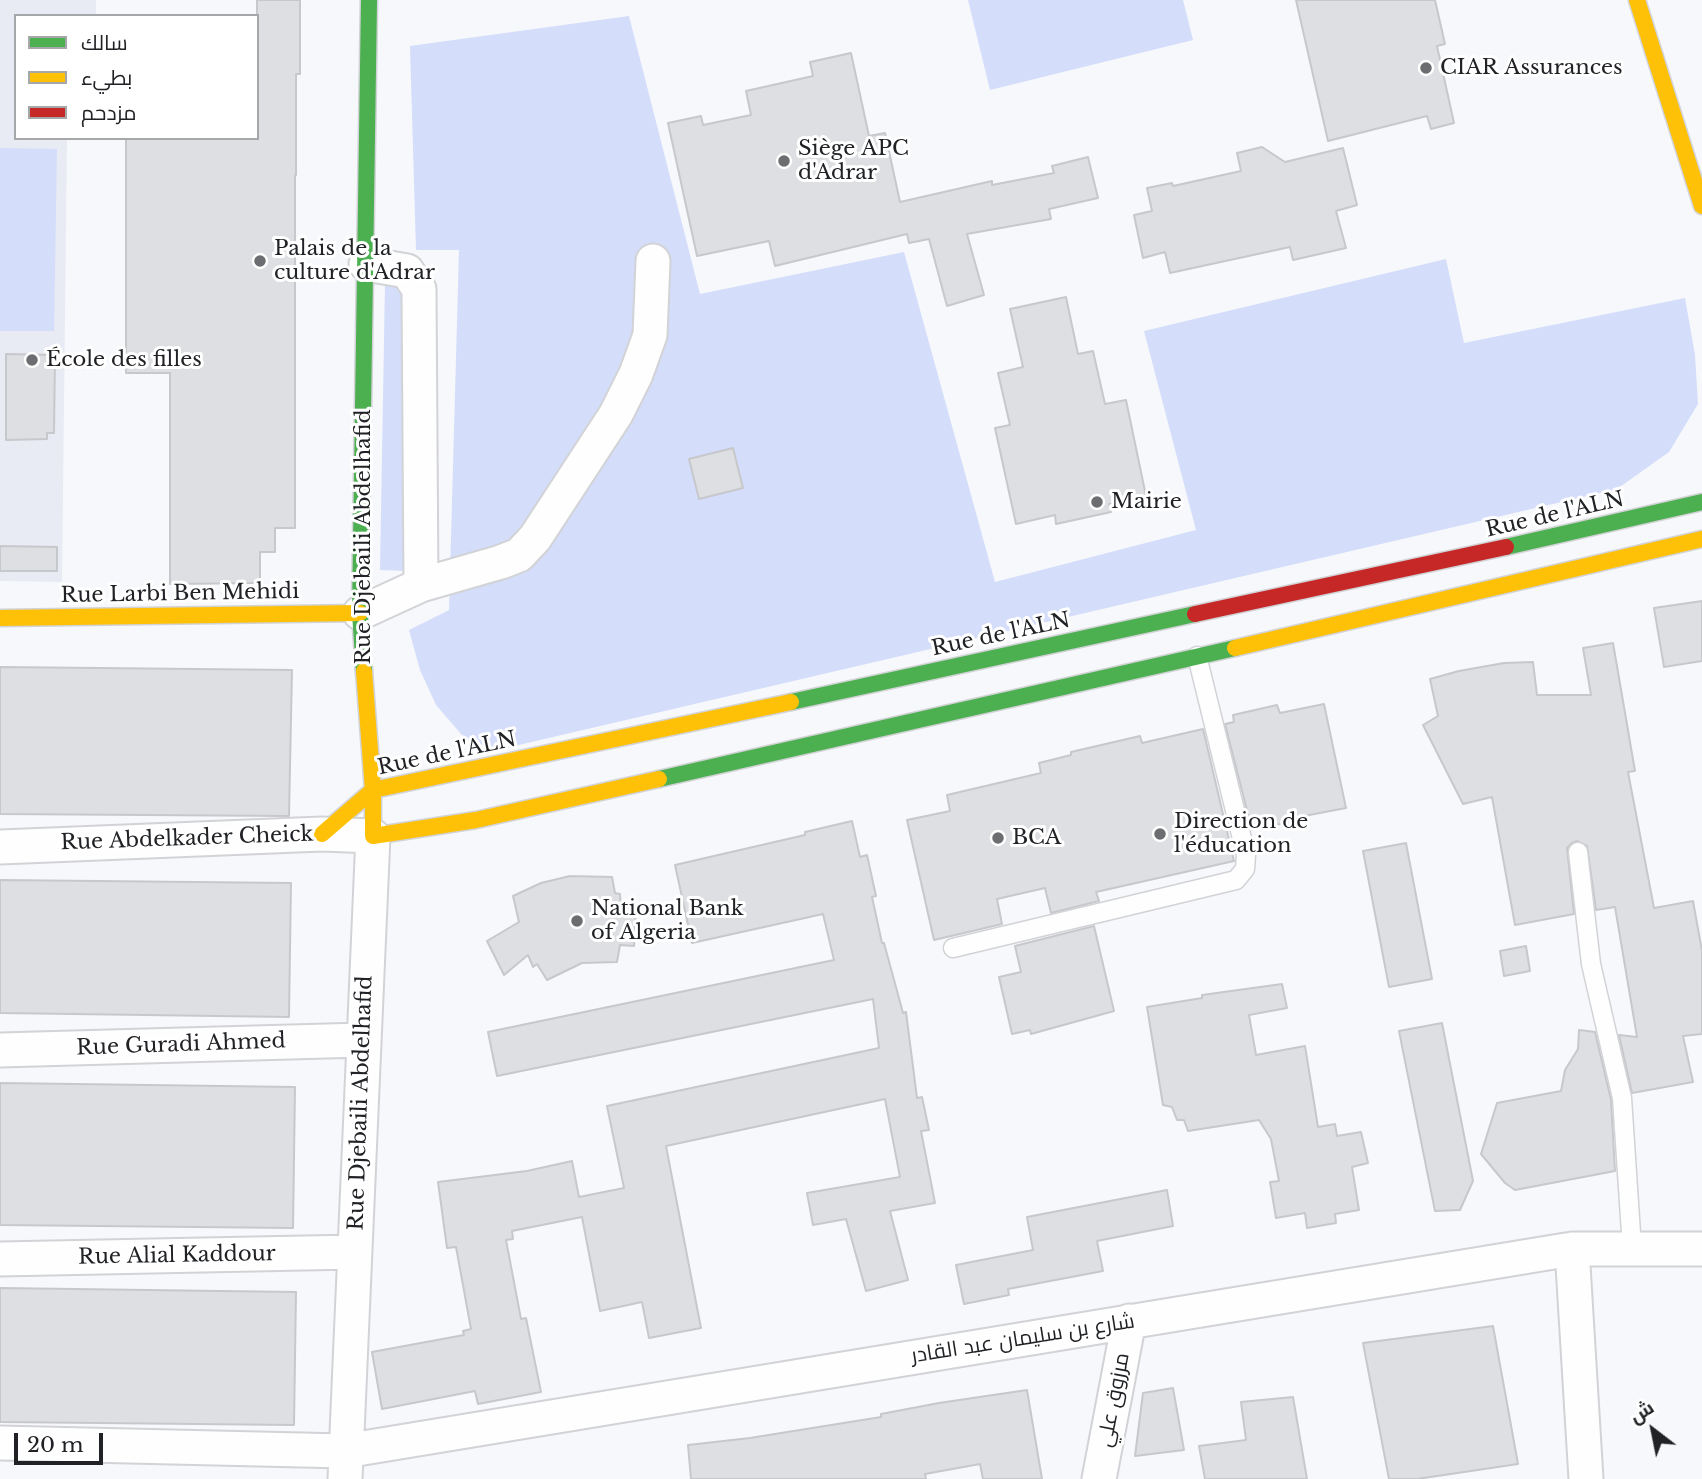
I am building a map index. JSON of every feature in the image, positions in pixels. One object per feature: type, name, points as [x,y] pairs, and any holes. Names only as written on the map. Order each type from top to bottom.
[{"type":"street","name":"Rue Djebaili Abdelhafid","points":[[345,1465],[373,836],[373,790],[360,613],[369,0]]},
{"type":"street","points":[[1637,0],[1702,206]]},
{"type":"street","points":[[360,613],[421,584],[519,555],[535,538],[616,414],[636,374],[650,335],[653,261]]},
{"type":"street","points":[[366,264],[407,271],[419,289],[421,584]]},
{"type":"street","name":"Rue de l'ALN","points":[[322,834],[373,790],[1608,525],[1702,502]]},
{"type":"street","points":[[373,836],[476,820],[1035,695],[1702,539]]},
{"type":"street","name":"Rue Larbi Ben Mehidi","points":[[0,618],[360,613]]},
{"type":"street","points":[[1025,651],[1035,695]]},
{"type":"street","name":"Rue Abdelkader Cheick","points":[[0,847],[322,834],[373,836]]},
{"type":"street","name":"Rue Guradi Ahmed","points":[[0,1050],[363,1040]]},
{"type":"street","points":[[1572,1248],[1586,1479]]},
{"type":"street","name":"شارع بن سليمان عبد القادر","points":[[0,1443],[345,1465],[1129,1321],[1572,1248],[1702,1249]]},
{"type":"street","name":"Rue Alial Kaddour","points":[[0,1259],[355,1252]]},
{"type":"street","name":"مرزوق علي","points":[[1099,1479],[1129,1321]]},
{"type":"lane","points":[[953,948],[1236,880],[1245,869],[1246,855],[1197,656]]},
{"type":"lane","points":[[1578,852],[1591,964],[1622,1098],[1632,1248]]},
{"type":"shaded area","name":"École des filles","points":[[0,0],[96,0],[96,14],[14,14],[14,140],[67,140],[62,582],[0,581]]},
{"type":"shaded area","points":[[968,0],[1183,0],[1193,40],[990,90]]},
{"type":"shaded area","points":[[629,16],[700,294],[904,252],[995,582],[1196,530],[1144,331],[1446,259],[1464,343],[1685,298],[1695,355],[1698,404],[1669,452],[1617,489],[493,751],[462,735],[436,705],[420,670],[409,630],[449,610],[459,250],[416,250],[410,46]]},
{"type":"shaded area","points":[[0,148],[57,149],[54,331],[0,331]]},
{"type":"shaded area","points":[[385,283],[411,284],[407,571],[380,570]]},
{"type":"building","name":"Palais de la culture d'Adrar","points":[[257,0],[300,0],[300,74],[296,74],[295,175],[295,528],[275,528],[275,552],[260,552],[260,583],[170,584],[170,373],[126,373],[126,140],[259,140]]},
{"type":"building","points":[[1296,0],[1435,0],[1445,44],[1437,46],[1454,123],[1431,129],[1427,116],[1328,141]]},
{"type":"building","name":"Siège APC d'Adrar","points":[[851,53],[869,136],[885,133],[900,202],[992,181],[992,185],[1054,173],[1052,166],[1088,157],[1098,198],[1049,209],[1051,219],[967,234],[984,295],[947,306],[929,239],[909,243],[907,234],[775,266],[769,241],[697,256],[668,123],[701,116],[703,125],[751,115],[746,91],[813,76],[810,62]]},
{"type":"building","points":[[1262,147],[1285,162],[1343,148],[1357,205],[1336,211],[1346,248],[1293,260],[1290,247],[1170,273],[1165,252],[1143,258],[1134,215],[1152,211],[1147,188],[1172,183],[1173,186],[1241,171],[1237,153]]},
{"type":"building","points":[[1066,297],[1078,354],[1093,351],[1105,404],[1126,400],[1146,496],[1109,504],[1111,512],[1056,524],[1055,515],[1016,524],[995,428],[1010,425],[998,373],[1023,367],[1010,309]]},
{"type":"building","points":[[6,354],[55,355],[54,433],[47,433],[47,439],[6,440]]},
{"type":"building","points":[[733,448],[743,488],[699,499],[689,459]]},
{"type":"building","points":[[0,546],[57,547],[57,571],[0,571]]},
{"type":"building","points":[[1702,601],[1702,661],[1664,667],[1654,608]]},
{"type":"building","points":[[1613,643],[1635,771],[1628,772],[1654,908],[1693,901],[1702,951],[1702,1034],[1683,1036],[1693,1082],[1632,1093],[1619,1035],[1637,1037],[1615,907],[1596,910],[1587,846],[1577,841],[1567,848],[1574,914],[1515,925],[1492,797],[1463,804],[1423,725],[1438,716],[1430,679],[1504,663],[1533,662],[1537,695],[1591,695],[1583,648]]},
{"type":"building","points":[[0,667],[292,670],[289,816],[0,814]]},
{"type":"building","points":[[1324,704],[1346,808],[1252,830],[1225,724],[1234,722],[1233,715],[1277,705],[1280,713]]},
{"type":"building","points":[[1203,729],[1234,861],[1096,892],[1099,901],[1051,913],[1045,888],[997,899],[1002,924],[934,940],[907,820],[950,811],[947,795],[1041,773],[1039,763],[1071,755],[1071,752],[1140,736],[1142,743]]},
{"type":"building","points":[[852,821],[860,857],[867,855],[876,896],[872,897],[882,943],[903,1013],[906,1012],[917,1098],[922,1097],[929,1130],[921,1131],[935,1203],[890,1211],[908,1280],[866,1291],[846,1219],[813,1225],[807,1193],[900,1177],[885,1099],[666,1146],[701,1328],[649,1338],[642,1302],[600,1311],[582,1217],[512,1231],[513,1239],[506,1240],[521,1319],[526,1318],[541,1392],[478,1404],[475,1391],[382,1409],[372,1352],[464,1335],[463,1331],[471,1329],[456,1247],[447,1248],[438,1182],[527,1171],[572,1161],[579,1197],[624,1188],[607,1106],[879,1048],[873,999],[497,1076],[488,1032],[834,960],[823,914],[692,943],[675,865],[805,835],[805,832]]},
{"type":"building","points":[[1406,843],[1432,979],[1389,987],[1363,851]]},
{"type":"building","name":"National Bank of Algeria","points":[[570,876],[612,877],[615,893],[620,894],[621,908],[636,908],[634,946],[620,945],[617,962],[582,963],[547,980],[537,964],[533,967],[528,955],[504,975],[487,941],[519,922],[513,896],[541,883]]},
{"type":"building","points":[[0,880],[291,883],[289,1017],[0,1013]]},
{"type":"building","points":[[1094,926],[1114,1011],[1031,1034],[1030,1030],[1012,1034],[999,977],[1021,972],[1015,946]]},
{"type":"building","points":[[1526,946],[1530,971],[1504,976],[1500,951]]},
{"type":"building","points":[[1282,984],[1287,1008],[1249,1015],[1256,1055],[1305,1046],[1318,1127],[1335,1124],[1337,1136],[1361,1132],[1368,1163],[1352,1167],[1359,1210],[1335,1214],[1336,1223],[1307,1228],[1305,1213],[1276,1218],[1270,1182],[1279,1181],[1271,1139],[1259,1120],[1188,1131],[1184,1120],[1177,1120],[1172,1107],[1163,1105],[1147,1007],[1202,998],[1202,995]]},
{"type":"building","points":[[1442,1023],[1473,1181],[1460,1210],[1435,1211],[1399,1031]]},
{"type":"building","points":[[1579,1030],[1595,1032],[1611,1100],[1615,1171],[1515,1190],[1505,1183],[1481,1154],[1497,1103],[1561,1091],[1565,1070],[1578,1049]]},
{"type":"building","points":[[0,1083],[295,1087],[293,1228],[0,1225]]},
{"type":"building","points":[[1167,1190],[1173,1226],[1097,1241],[1103,1271],[1008,1289],[1009,1295],[964,1304],[956,1265],[1033,1250],[1027,1217]]},
{"type":"building","points":[[0,1288],[296,1292],[294,1425],[0,1422]]},
{"type":"building","points":[[1493,1326],[1518,1464],[1417,1479],[1389,1479],[1363,1343]]},
{"type":"building","points":[[1173,1388],[1184,1450],[1135,1456],[1143,1393]]},
{"type":"building","points":[[1027,1390],[1042,1479],[983,1479],[980,1464],[925,1474],[926,1479],[691,1479],[688,1445],[881,1417],[881,1414],[939,1403]]},
{"type":"building","points":[[1293,1397],[1307,1479],[1205,1479],[1199,1446],[1246,1440],[1241,1402]]},
{"type":"traffic: fast","points":[[364,671],[360,613],[369,0]]},
{"type":"traffic: fast","points":[[1506,547],[1702,502]]},
{"type":"traffic: fast","points":[[791,702],[1195,614]]},
{"type":"traffic: fast","points":[[659,779],[1235,648]]},
{"type":"traffic: slow","points":[[1637,0],[1702,206]]},
{"type":"traffic: slow","points":[[1235,648],[1702,539]]},
{"type":"traffic: slow","points":[[0,618],[360,613]]},
{"type":"traffic: slow","points":[[364,671],[373,790],[373,836],[476,820],[659,779]]},
{"type":"traffic: slow","points":[[322,834],[373,790],[791,702]]},
{"type":"traffic: jam","points":[[1195,614],[1506,547]]},
{"type":"place","name":"CIAR Assurances","points":[[1426,68]]},
{"type":"place","name":"Siège APC d'Adrar","points":[[784,161]]},
{"type":"place","name":"Palais de la culture d'Adrar","points":[[260,261]]},
{"type":"place","name":"École des filles","points":[[32,360]]},
{"type":"place","name":"Mairie","points":[[1097,502]]},
{"type":"place","name":"Direction de l'éducation","points":[[1160,834]]},
{"type":"place","name":"BCA","points":[[998,838]]},
{"type":"place","name":"National Bank of Algeria","points":[[577,921]]}]
